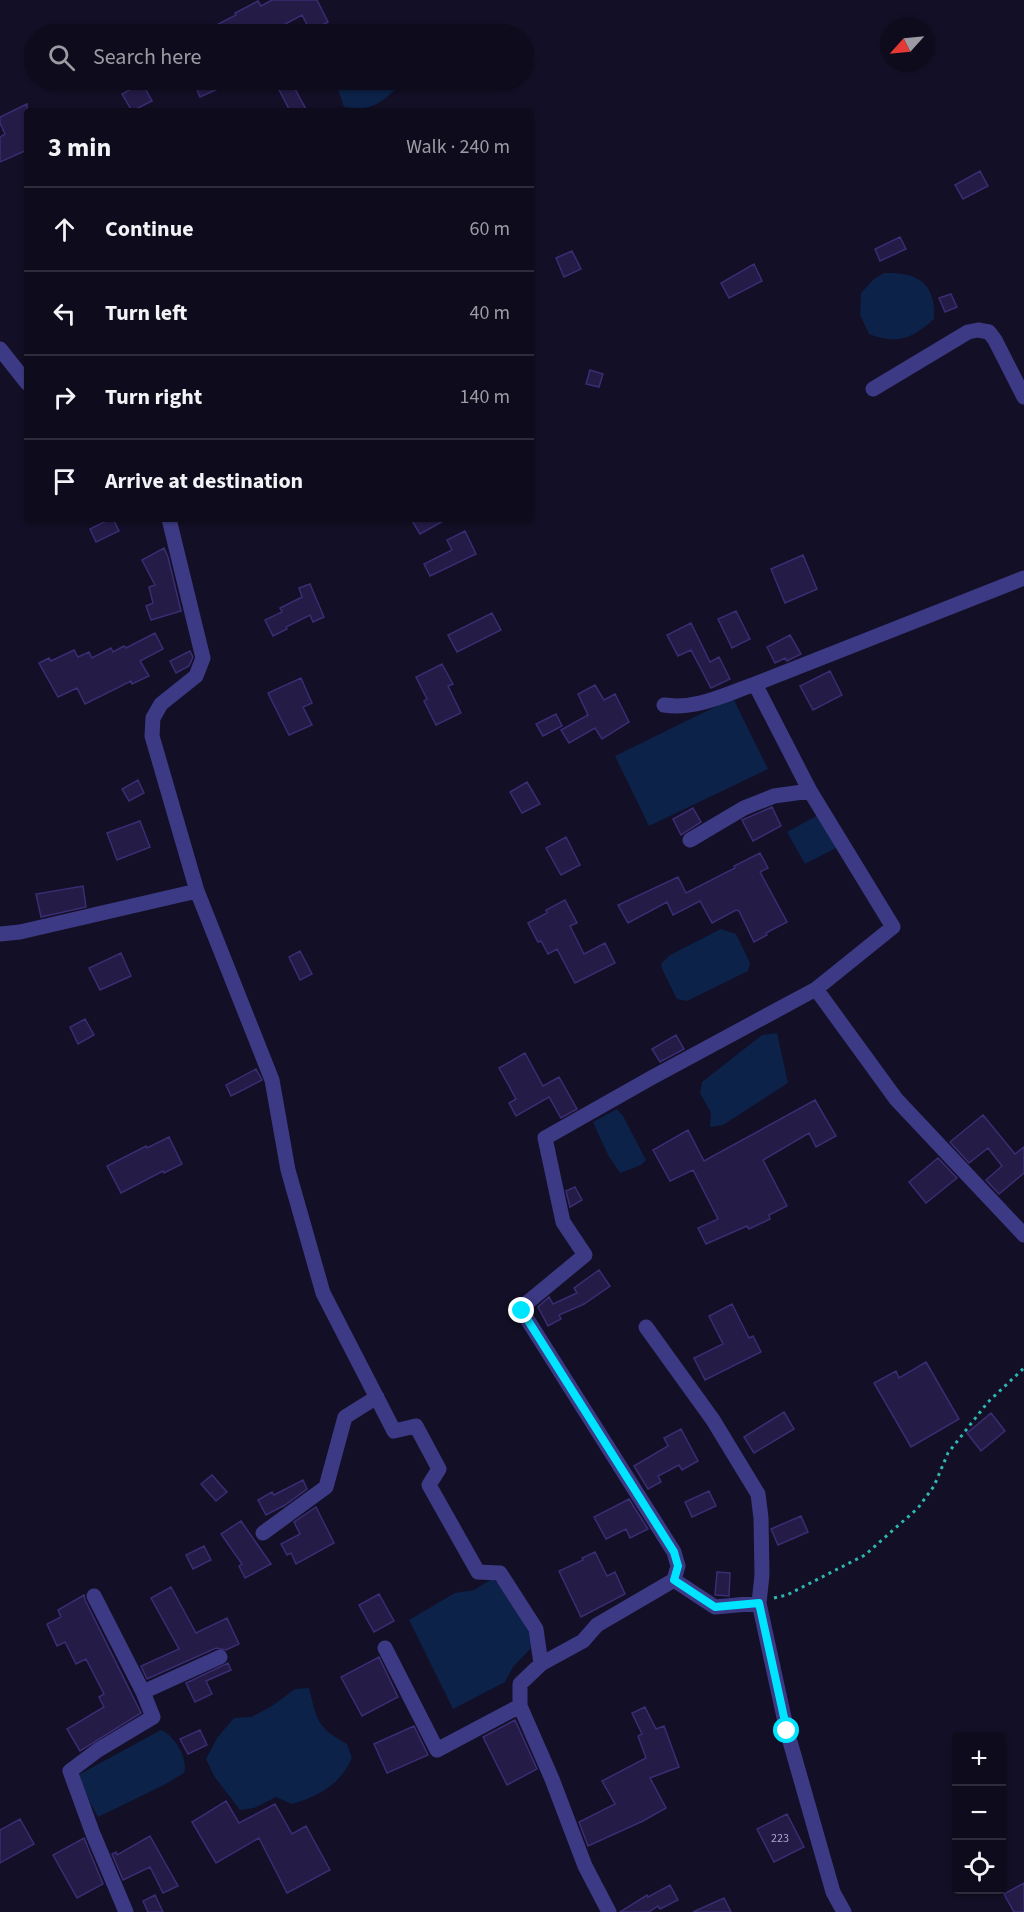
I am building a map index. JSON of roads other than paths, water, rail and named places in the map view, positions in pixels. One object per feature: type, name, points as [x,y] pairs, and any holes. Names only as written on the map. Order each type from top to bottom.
[{"type":"street","points":[[873,388],[968,332],[978,330],[989,332],[995,340],[1024,397]]},
{"type":"street","points":[[0,349],[24,379]]},
{"type":"street","points":[[170,522],[203,658],[196,676],[161,704],[153,718],[152,736],[197,891],[272,1080],[288,1170],[323,1293],[394,1431],[416,1426],[439,1469],[429,1485],[478,1572],[500,1573],[536,1629],[541,1664]]},
{"type":"street","points":[[664,705],[679,707],[696,705],[1024,578]]},
{"type":"street","points":[[609,1912],[585,1866],[552,1779],[520,1706],[520,1684],[541,1664],[583,1641],[597,1625],[674,1580],[678,1566],[674,1552],[522,1311],[522,1307],[585,1255],[563,1222],[545,1138],[816,989],[893,927],[810,791],[755,684]]},
{"type":"street","points":[[690,840],[744,808],[774,796],[810,791]]},
{"type":"street","points":[[0,934],[20,932],[197,891]]},
{"type":"street","points":[[816,989],[896,1099],[1024,1235]]},
{"type":"street","points":[[646,1327],[713,1420],[758,1494],[761,1518],[762,1575],[759,1603],[787,1731],[833,1892],[844,1912]]},
{"type":"street","points":[[263,1533],[326,1487],[345,1417],[377,1397]]},
{"type":"street","points":[[674,1580],[715,1607],[759,1603]]},
{"type":"street","points":[[94,1596],[143,1692],[153,1717],[98,1750],[70,1771],[93,1834],[126,1912]]},
{"type":"street","points":[[385,1648],[437,1750],[520,1706]]},
{"type":"street","points":[[143,1692],[220,1657]]},
{"type":"water","points":[[338,90],[394,90],[374,105],[361,108],[344,107]]},
{"type":"water","points":[[884,273],[896,273],[915,278],[923,282],[932,296],[934,319],[904,338],[888,339],[869,334],[860,315],[861,293],[874,279]]},
{"type":"water","points":[[733,698],[768,769],[649,826],[615,756]]},
{"type":"water","points":[[818,815],[836,848],[805,864],[787,832]]},
{"type":"water","points":[[721,929],[736,934],[750,963],[748,971],[687,1001],[677,999],[661,964],[670,955]]},
{"type":"water","points":[[777,1033],[788,1083],[723,1125],[710,1127],[711,1113],[700,1093],[702,1082],[762,1035]]},
{"type":"water","points":[[617,1109],[646,1160],[641,1165],[620,1173],[608,1155],[593,1122]]},
{"type":"water","points":[[492,1579],[504,1586],[532,1638],[530,1649],[513,1667],[505,1682],[453,1709],[409,1620],[455,1593],[474,1590]]},
{"type":"water","points":[[309,1688],[317,1716],[324,1728],[347,1744],[352,1758],[347,1767],[328,1788],[311,1797],[292,1804],[276,1797],[254,1808],[240,1810],[214,1776],[206,1759],[217,1738],[234,1718],[251,1717],[272,1706],[295,1689]]},
{"type":"water","points":[[161,1730],[171,1737],[179,1748],[184,1761],[184,1773],[98,1817],[82,1788],[80,1774]]}]
